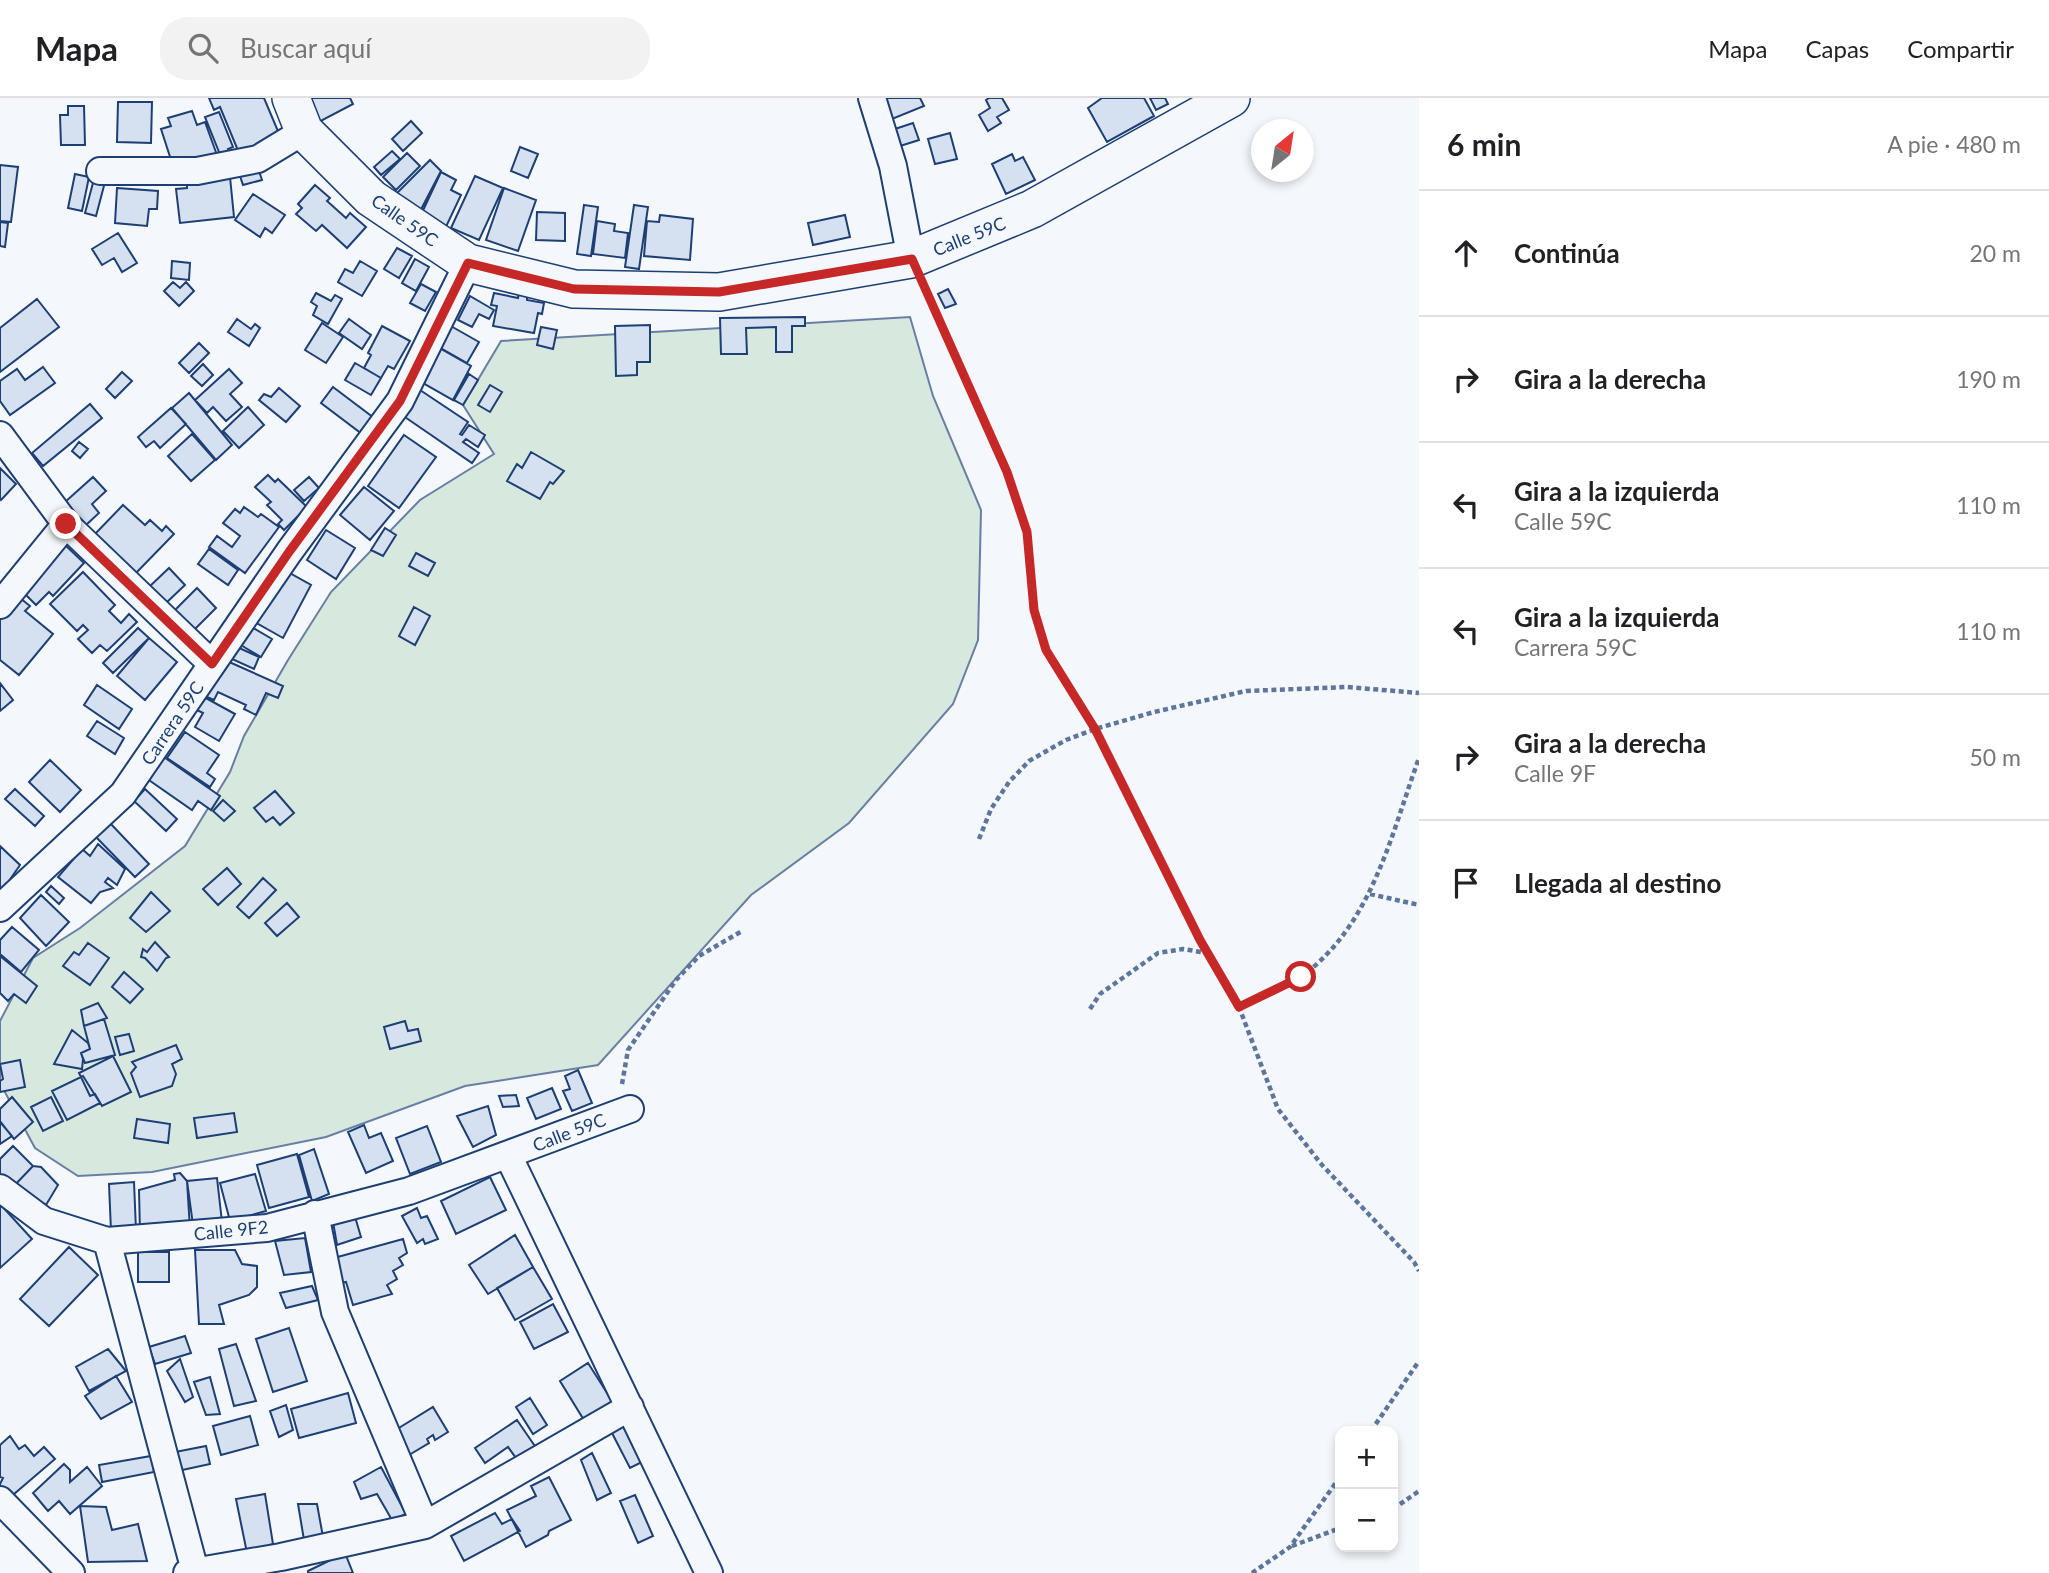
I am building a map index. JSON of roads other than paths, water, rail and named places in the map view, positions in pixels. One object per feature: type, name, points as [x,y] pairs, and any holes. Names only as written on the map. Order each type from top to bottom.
[{"type":"street","points":[[872,98],[893,166],[912,259]]},
{"type":"street","name":"Calle 59C","points":[[297,115],[370,198],[468,263],[574,289],[719,292],[912,259],[1032,209],[1231,98]]},
{"type":"street","points":[[100,172],[197,171],[258,159],[297,115]]},
{"type":"street","name":"Carrera 59C","points":[[0,908],[123,794],[289,552],[400,401],[468,263]]},
{"type":"street","points":[[0,435],[66,524],[212,664]]},
{"type":"street","points":[[0,605],[66,524]]},
{"type":"street","name":"Calle 59C","points":[[508,1156],[630,1108]]},
{"type":"street","points":[[508,1156],[709,1573]]},
{"type":"street","name":"Calle 9F2","points":[[0,1188],[44,1221],[107,1241],[267,1228],[409,1191],[508,1156]]},
{"type":"street","points":[[315,1214],[335,1312],[425,1525]]},
{"type":"street","points":[[107,1241],[191,1572],[281,1557],[425,1525],[630,1407]]},
{"type":"street","points":[[0,1500],[71,1573]]}]
